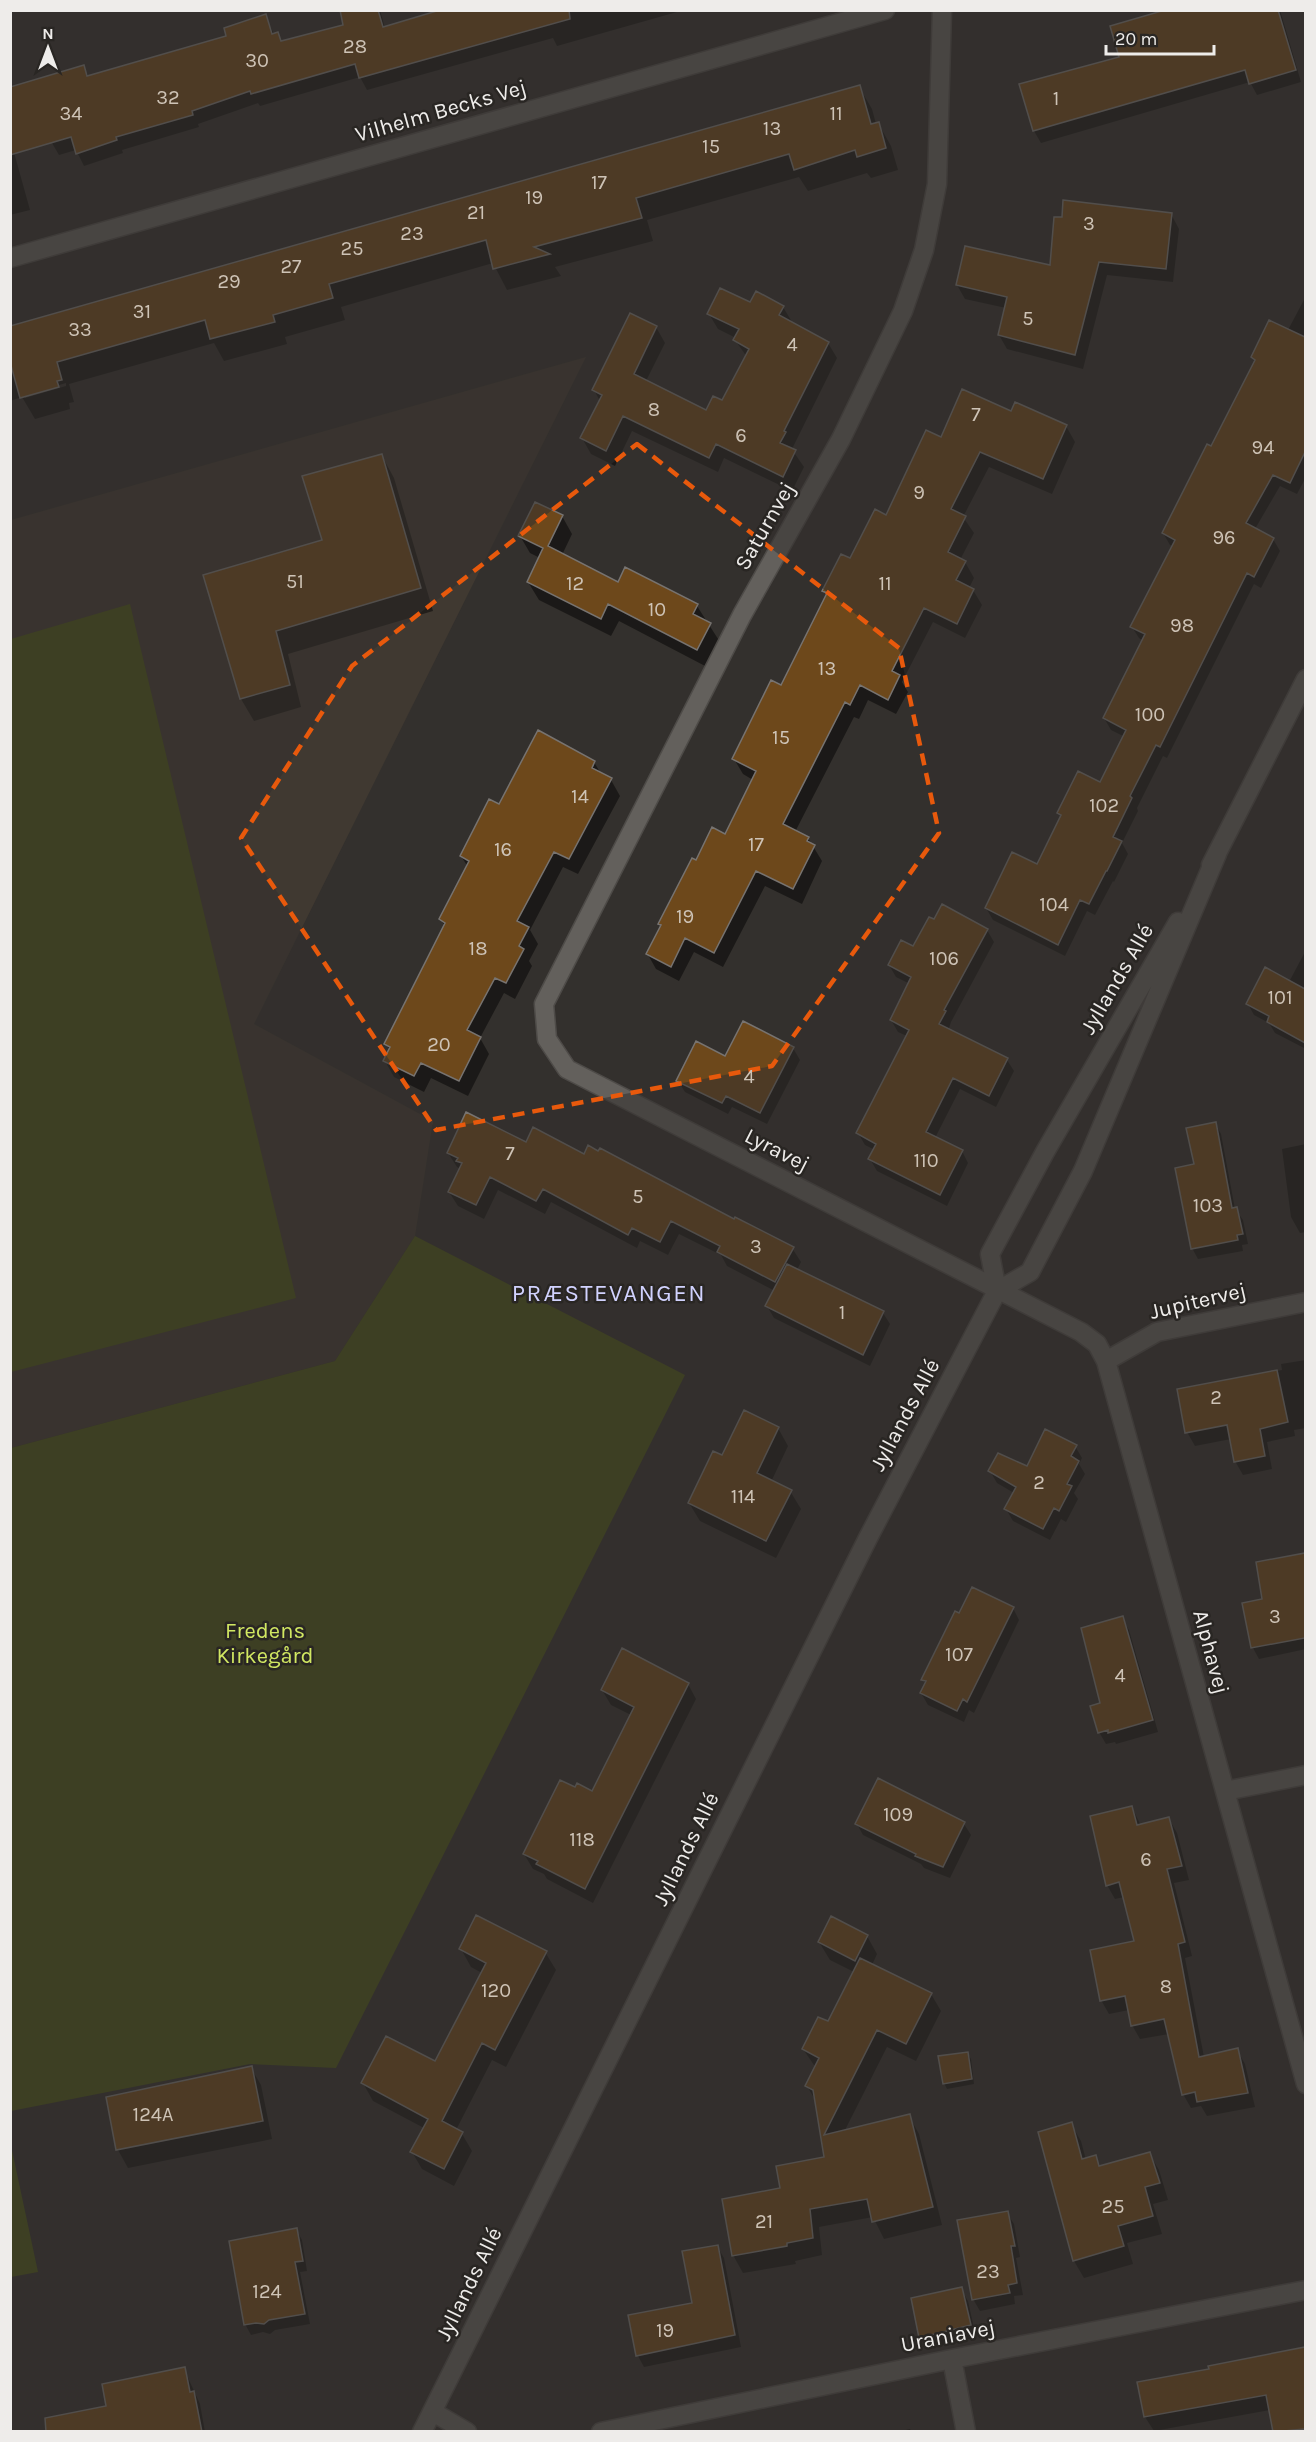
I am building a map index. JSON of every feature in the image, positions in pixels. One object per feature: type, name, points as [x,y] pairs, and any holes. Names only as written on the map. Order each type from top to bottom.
[{"type":"street","name":"Vilhelm Becks Vej","points":[[10,258],[885,10]]},
{"type":"street","name":"Saturnvej","points":[[547,1039],[544,1004],[742,615],[842,439],[903,311],[924,249],[937,184],[942,10]]},
{"type":"street","name":"Jyllands Allé","points":[[997,1290],[990,1254],[1050,1143],[1217,854],[1305,679]]},
{"type":"street","name":"Jyllands Allé","points":[[422,2432],[868,1538],[997,1290],[1030,1272],[1083,1171],[1217,854]]},
{"type":"street","name":"Lyravej","points":[[547,1039],[567,1069],[997,1290]]},
{"type":"street","name":"Alphavej","points":[[997,1290],[1081,1332],[1097,1344],[1106,1361],[1305,2084]]},
{"type":"street","name":"Jupitervej","points":[[1106,1361],[1156,1332],[1305,1302]]},
{"type":"street","points":[[1225,1791],[1305,1775]]},
{"type":"street","name":"Uraniavej","points":[[601,2432],[952,2359],[1305,2290]]},
{"type":"street","points":[[952,2359],[966,2432]]},
{"type":"street","points":[[433,2412],[467,2432]]},
{"type":"highlighted area","points":[[637,444],[899,648],[939,833],[772,1066],[436,1130],[241,838],[352,666]]},
{"type":"shaded area","points":[[586,357],[254,1024],[433,1121],[415,1236],[335,1361],[11,1448],[11,520]]},
{"type":"green space","points":[[130,604],[296,1298],[11,1372],[11,639]]},
{"type":"green space","name":"Fredens Kirkegård","points":[[415,1236],[685,1375],[336,2068],[250,2064],[11,2111],[11,1448],[335,1361]]},
{"type":"green space","points":[[10,2141],[38,2272],[11,2277],[10,2277]]},
{"type":"building","points":[[340,10],[378,10],[383,27],[440,10],[569,10],[570,19],[359,78],[355,64],[251,94],[250,91],[192,111],[193,115],[116,137],[117,140],[76,154],[71,137],[10,155],[10,87],[84,65],[87,76],[226,36],[224,28],[266,14],[272,34],[278,32],[281,41],[343,25]]},
{"type":"building","points":[[1165,10],[1278,10],[1296,70],[1249,84],[1245,70],[1033,131],[1019,84],[1119,57],[1110,26]]},
{"type":"building","points":[[860,85],[871,124],[879,122],[886,148],[857,157],[855,150],[794,170],[789,154],[636,198],[642,218],[534,247],[550,254],[493,269],[486,240],[329,284],[333,298],[273,315],[275,322],[210,339],[205,320],[57,362],[62,380],[57,381],[59,387],[20,398],[10,362],[10,326]]},
{"type":"building","points":[[1063,200],[1172,213],[1166,269],[1099,262],[1075,355],[998,335],[1007,297],[956,285],[965,246],[1050,265],[1054,217],[1062,217]]},
{"type":"building","points":[[720,288],[750,302],[756,291],[784,306],[779,315],[829,342],[784,431],[786,432],[780,443],[796,450],[783,477],[716,444],[709,458],[623,416],[606,451],[580,438],[602,395],[592,390],[630,313],[657,326],[634,374],[706,410],[713,396],[722,400],[749,349],[733,340],[739,329],[707,314]]},
{"type":"building","points":[[1269,320],[1305,337],[1305,452],[1290,483],[1273,475],[1246,523],[1274,538],[1254,577],[1247,573],[1160,747],[1156,745],[1130,796],[1132,798],[1113,837],[1122,841],[1107,871],[1089,904],[1080,900],[1058,945],[985,908],[1012,852],[1037,864],[1061,815],[1057,813],[1078,771],[1100,782],[1126,730],[1103,718],[1145,634],[1130,627],[1175,540],[1162,533],[1207,444],[1211,446],[1255,360],[1251,357]]},
{"type":"building","points":[[962,389],[1011,411],[1015,402],[1067,425],[1043,479],[980,452],[951,509],[966,516],[948,552],[966,561],[956,580],[974,589],[957,624],[924,608],[892,671],[900,675],[888,700],[860,685],[850,705],[845,702],[783,824],[809,837],[807,841],[815,845],[793,889],[756,871],[714,953],[685,938],[671,967],[646,954],[661,925],[658,924],[692,858],[696,860],[712,827],[725,834],[756,771],[732,759],[771,680],[781,685],[827,593],[822,591],[841,554],[850,558],[875,509],[886,515],[926,430],[941,437]]},
{"type":"building","points":[[382,454],[421,588],[276,631],[290,685],[240,699],[203,575],[322,540],[302,476]]},
{"type":"building","points":[[535,502],[563,515],[548,546],[618,582],[625,567],[698,604],[693,614],[711,623],[697,650],[608,604],[601,619],[527,582],[543,548],[518,536]]},
{"type":"building","points":[[538,730],[595,761],[592,768],[612,778],[569,859],[554,852],[517,921],[529,927],[519,946],[524,949],[506,983],[495,978],[467,1030],[481,1037],[459,1081],[421,1063],[414,1076],[383,1061],[390,1047],[384,1044],[445,923],[439,919],[469,861],[460,856],[489,799],[499,804]]},
{"type":"building","points":[[942,904],[988,929],[944,1010],[946,1011],[939,1024],[1008,1058],[989,1096],[953,1078],[926,1132],[963,1150],[940,1195],[868,1159],[876,1144],[856,1133],[909,1030],[890,1020],[911,977],[888,965],[901,940],[913,946],[929,917],[934,919]]},
{"type":"building","points":[[1265,967],[1305,989],[1305,1043],[1267,1022],[1269,1016],[1246,1004]]},
{"type":"building","points":[[743,1021],[794,1047],[760,1113],[726,1096],[722,1103],[676,1081],[696,1041],[725,1056]]},
{"type":"building","points":[[466,1112],[526,1142],[533,1127],[584,1154],[588,1145],[598,1151],[600,1148],[734,1219],[735,1217],[794,1247],[775,1282],[717,1252],[720,1246],[671,1221],[660,1242],[632,1228],[628,1235],[543,1189],[536,1201],[490,1177],[476,1205],[448,1192],[462,1163],[456,1161],[458,1158],[447,1153]]},
{"type":"building","points":[[1216,1122],[1232,1208],[1237,1207],[1243,1234],[1237,1235],[1238,1240],[1191,1249],[1175,1168],[1194,1164],[1186,1128]]},
{"type":"building","points":[[787,1264],[884,1311],[863,1355],[765,1306]]},
{"type":"building","points":[[1277,1370],[1288,1422],[1260,1429],[1265,1456],[1234,1462],[1227,1425],[1185,1433],[1177,1389]]},
{"type":"building","points":[[744,1410],[779,1427],[757,1473],[792,1490],[766,1541],[688,1503],[713,1451],[722,1455]]},
{"type":"building","points":[[1045,1429],[1077,1445],[1071,1456],[1079,1461],[1067,1484],[1072,1486],[1059,1511],[1054,1508],[1043,1529],[1004,1509],[1016,1487],[988,1471],[998,1453],[1027,1466]]},
{"type":"building","points":[[1305,1553],[1305,1638],[1251,1648],[1242,1603],[1262,1599],[1256,1562]]},
{"type":"building","points":[[972,1587],[1014,1607],[967,1702],[963,1699],[957,1711],[920,1693],[926,1681],[921,1680],[955,1611],[959,1613]]},
{"type":"building","points":[[1123,1616],[1153,1720],[1108,1733],[1108,1730],[1098,1733],[1090,1706],[1100,1703],[1081,1628]]},
{"type":"building","points":[[622,1648],[689,1683],[585,1889],[536,1864],[538,1861],[523,1854],[560,1780],[575,1787],[577,1783],[592,1791],[634,1707],[601,1690]]},
{"type":"building","points":[[878,1778],[965,1822],[943,1867],[915,1856],[916,1854],[855,1824]]},
{"type":"building","points":[[1132,1806],[1137,1825],[1169,1817],[1182,1866],[1167,1869],[1185,1942],[1178,1944],[1199,2057],[1238,2048],[1248,2093],[1197,2102],[1195,2092],[1182,2095],[1164,2019],[1131,2026],[1125,1996],[1100,2001],[1090,1950],[1134,1941],[1119,1882],[1106,1886],[1090,1816]]},
{"type":"building","points":[[476,1915],[547,1951],[495,2050],[482,2043],[442,2121],[463,2132],[444,2169],[410,2152],[428,2119],[361,2083],[386,2036],[435,2061],[486,1963],[459,1949]]},
{"type":"building","points":[[831,1916],[868,1935],[855,1961],[818,1942]]},
{"type":"building","points":[[860,1958],[932,1993],[906,2044],[877,2030],[824,2135],[910,2114],[933,2207],[872,2222],[867,2199],[810,2209],[813,2238],[787,2243],[787,2246],[732,2256],[722,2199],[780,2188],[776,2166],[824,2157],[813,2090],[805,2086],[819,2058],[802,2049],[818,2017],[828,2021]]},
{"type":"building","points":[[968,2052],[972,2079],[943,2084],[938,2056]]},
{"type":"building","points":[[252,2066],[263,2121],[116,2150],[106,2097]]},
{"type":"building","points":[[1072,2122],[1082,2159],[1096,2155],[1099,2166],[1150,2152],[1160,2183],[1145,2187],[1153,2216],[1118,2226],[1124,2246],[1073,2261],[1038,2132]]},
{"type":"building","points":[[1008,2211],[1015,2246],[1011,2246],[1017,2283],[1008,2285],[1010,2293],[972,2300],[957,2220]]},
{"type":"building","points":[[297,2228],[303,2261],[295,2262],[305,2314],[269,2320],[264,2324],[244,2325],[229,2241]]},
{"type":"building","points":[[718,2245],[735,2335],[636,2356],[628,2315],[692,2303],[682,2251]]},
{"type":"building","points":[[962,2287],[971,2325],[919,2338],[911,2298]]},
{"type":"building","points":[[1305,2347],[1305,2429],[1273,2432],[1266,2395],[1144,2417],[1137,2382],[1209,2369],[1208,2366]]},
{"type":"building","points":[[185,2367],[190,2392],[194,2391],[202,2432],[46,2432],[45,2418],[106,2406],[102,2384]]},
{"type":"district","name":"PRÆSTEVANGEN","points":[[609,1293]]}]
